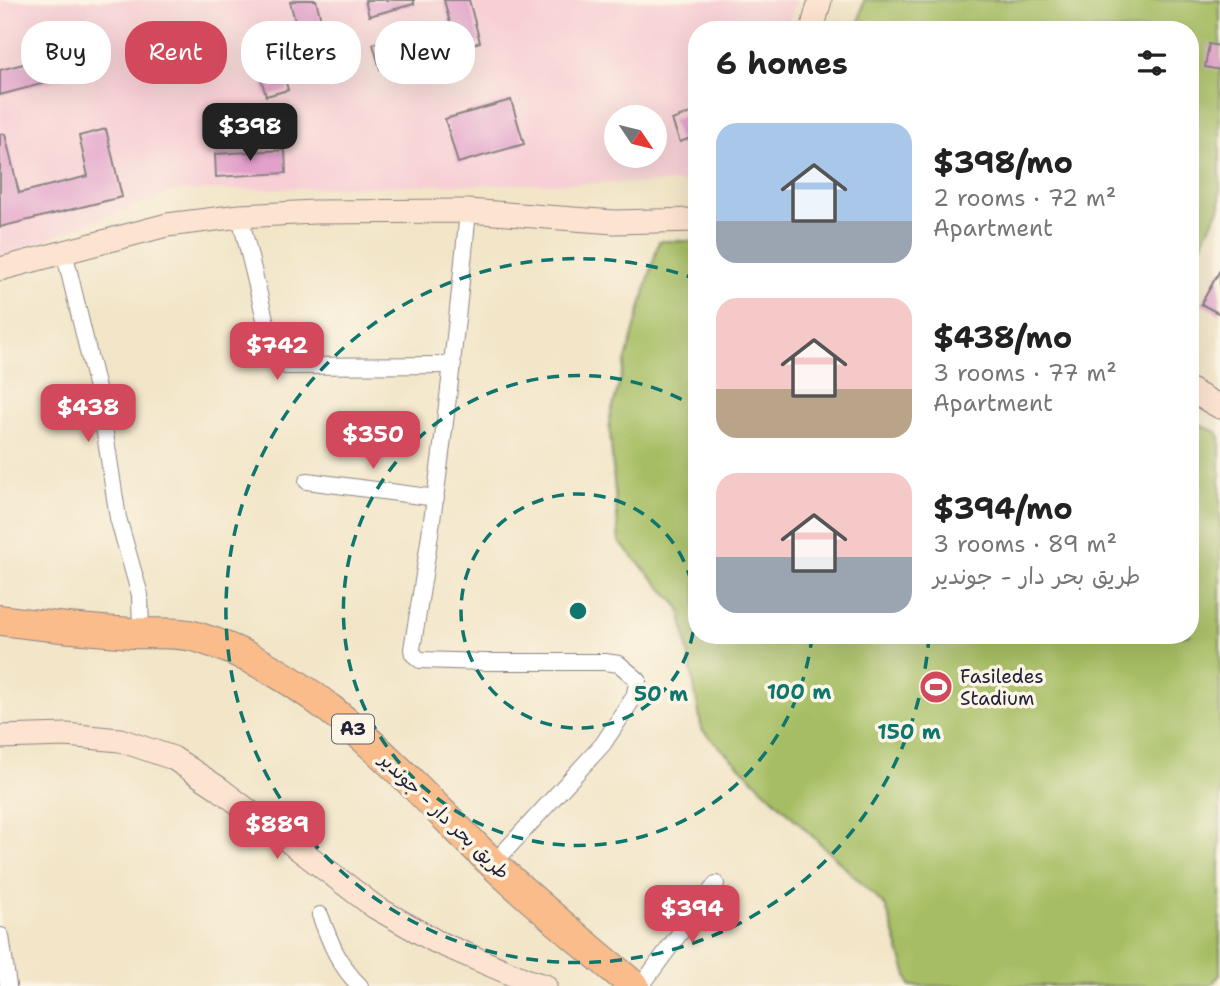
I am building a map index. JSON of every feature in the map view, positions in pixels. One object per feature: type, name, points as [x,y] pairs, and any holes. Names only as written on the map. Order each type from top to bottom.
[{"type":"highway","name":"طريق بحر دار - جوندير","points":[[0,620],[64,629],[196,636],[235,650],[285,676],[334,712],[493,864],[634,986]]},
{"type":"street","points":[[814,21],[820,0]]},
{"type":"street","points":[[468,211],[453,365],[436,498],[411,649],[415,658],[420,660],[605,662],[619,664],[638,680],[634,697],[603,744],[493,864]]},
{"type":"street","points":[[0,269],[167,225],[240,216],[314,212],[468,211],[614,222],[688,220]]},
{"type":"street","points":[[240,216],[274,356],[279,363],[286,366],[453,365]]},
{"type":"street","points":[[64,251],[100,401],[118,518],[140,595],[141,633]]},
{"type":"street","points":[[1199,395],[1220,407]]},
{"type":"street","points":[[307,481],[436,498]]},
{"type":"street","points":[[0,737],[66,735],[120,740],[173,758],[217,787],[375,907],[437,942],[545,986]]},
{"type":"street","points":[[641,986],[716,884]]},
{"type":"street","points":[[320,915],[332,950],[360,986]]},
{"type":"street","points":[[1,936],[8,986]]},
{"type":"shaded area","points":[[0,0],[796,0],[790,21],[688,21],[688,182],[175,191],[0,257]]},
{"type":"green space","points":[[864,0],[1220,0],[1220,207],[1199,248],[1199,21],[859,21]]},
{"type":"green space","points":[[659,241],[688,241],[688,644],[1199,644],[1199,425],[1217,432],[1220,437],[1220,975],[1210,986],[910,986],[886,907],[702,730],[680,608],[619,542],[609,420]]},
{"type":"building","points":[[316,0],[321,21],[295,21],[290,2]]},
{"type":"building","points":[[365,0],[414,0],[414,4],[369,16]]},
{"type":"building","points":[[444,0],[469,0],[474,21],[449,21]]},
{"type":"building","points":[[475,23],[480,42],[475,43]]},
{"type":"building","points":[[1209,44],[1220,46],[1220,70],[1205,67]]},
{"type":"building","points":[[21,65],[21,84],[41,84],[0,95],[0,70]]},
{"type":"building","points":[[263,84],[286,84],[288,90],[266,96]]},
{"type":"building","points":[[511,100],[524,144],[458,163],[445,119]]},
{"type":"building","points":[[688,114],[688,139],[680,142],[672,120]]},
{"type":"building","points":[[106,129],[122,197],[0,227],[0,134],[5,134],[19,193],[88,176],[79,136]]},
{"type":"building","points":[[285,150],[286,173],[216,177],[215,154]]},
{"type":"building","points":[[1220,270],[1220,314],[1201,304]]},
{"type":"place","name":"Fasiledes Stadium","points":[[936,687]]}]
